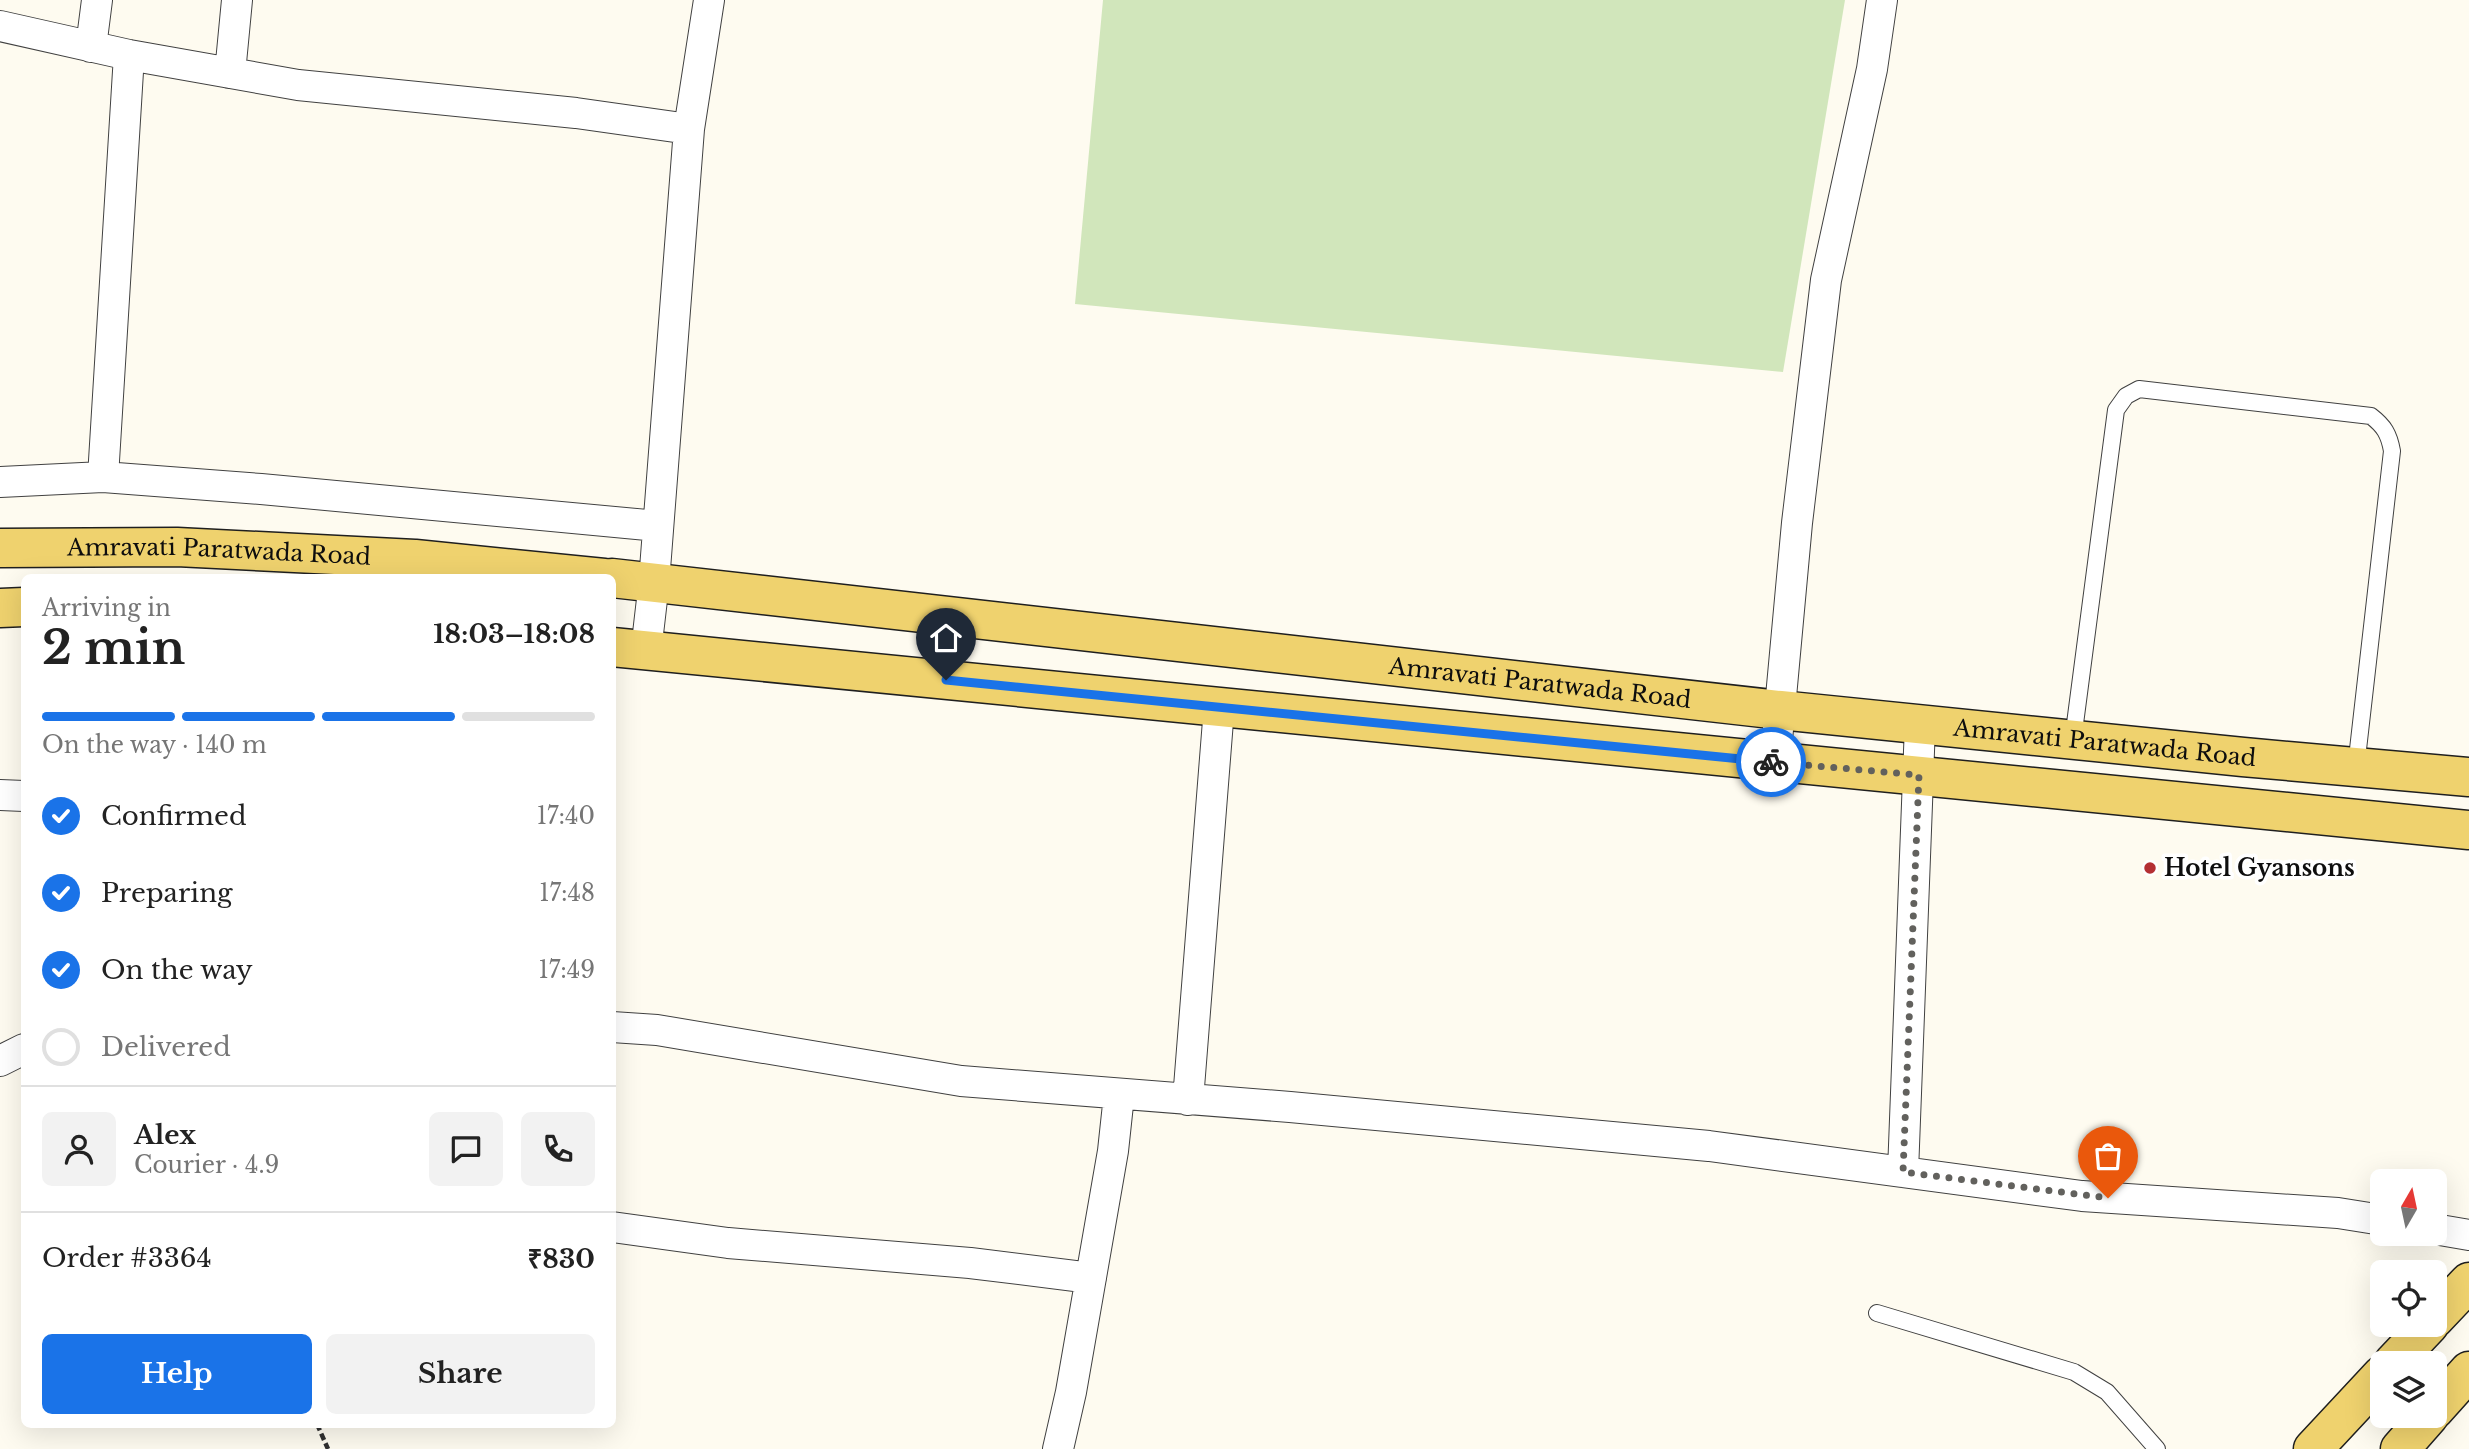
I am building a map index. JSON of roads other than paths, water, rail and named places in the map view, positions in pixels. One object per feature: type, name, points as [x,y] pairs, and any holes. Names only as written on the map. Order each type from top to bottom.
[{"type":"main road","name":"Amravati Paratwada Road","points":[[0,548],[177,547],[414,568],[528,574]]},
{"type":"main road","name":"Amravati Paratwada Road","points":[[616,578],[1780,710],[2469,776]]},
{"type":"main road","points":[[0,608],[21,607]]},
{"type":"main road","points":[[629,649],[2469,830]]},
{"type":"main road","points":[[2447,1305],[2469,1282]]},
{"type":"main road","points":[[2404,1351],[2418,1337]]},
{"type":"main road","points":[[2447,1396],[2469,1371]]},
{"type":"main road","points":[[2313,1449],[2370,1388]]},
{"type":"main road","points":[[2400,1449],[2418,1428]]},
{"type":"street","points":[[91,47],[97,0]]},
{"type":"street","points":[[230,73],[237,0]]},
{"type":"street","points":[[629,649],[654,582],[689,129],[709,0]]},
{"type":"street","points":[[1775,762],[1797,523],[1826,279],[1872,69],[1882,0]]},
{"type":"street","points":[[0,26],[129,55],[298,85],[576,113],[689,129]]},
{"type":"street","points":[[103,477],[129,55]]},
{"type":"street","points":[[0,482],[103,477],[659,526]]},
{"type":"street","points":[[1188,1100],[1219,708]]},
{"type":"street","points":[[1903,1172],[1920,724]]},
{"type":"street","points":[[0,795],[21,796]]},
{"type":"street","points":[[616,1027],[657,1030],[961,1081],[1290,1107],[1709,1146],[2082,1196],[2338,1213],[2370,1218]]},
{"type":"street","points":[[0,1061],[21,1050]]},
{"type":"street","points":[[1058,1449],[1091,1279],[1113,1151],[1119,1095]]},
{"type":"street","points":[[616,1228],[728,1243],[970,1264],[1091,1279]]},
{"type":"street","points":[[2447,1231],[2469,1235]]},
{"type":"lane","points":[[2073,739],[2116,410],[2126,396],[2139,389],[2371,416],[2383,425],[2392,451],[2356,767]]},
{"type":"lane","points":[[1877,1313],[2074,1372],[2108,1392],[2157,1449]]},
{"type":"place","name":"Hotel Gyansons","points":[[2150,868]]}]
